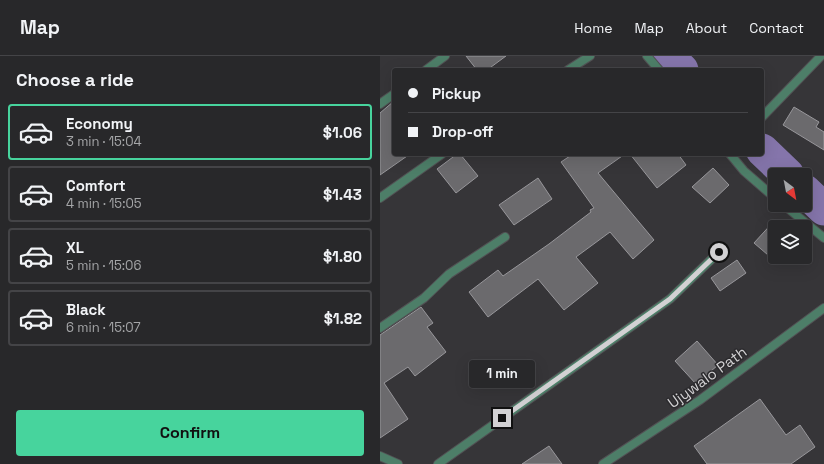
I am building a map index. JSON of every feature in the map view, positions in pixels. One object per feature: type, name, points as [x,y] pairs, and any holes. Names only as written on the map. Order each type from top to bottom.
[{"type":"street","points":[[429,68],[445,56]]},
{"type":"street","points":[[571,68],[590,56]]},
{"type":"street","points":[[647,56],[657,68]]},
{"type":"street","points":[[764,115],[821,56]]},
{"type":"street","points":[[380,104],[392,95]]},
{"type":"street","points":[[380,198],[439,156]]},
{"type":"street","points":[[732,156],[744,171],[768,192]]},
{"type":"street","points":[[792,212],[824,238]]},
{"type":"street","points":[[380,328],[424,298],[449,274],[505,237]]},
{"type":"street","points":[[438,464],[670,299],[719,252]]},
{"type":"street","name":"Ujywalo Path","points":[[603,464],[700,400],[824,308]]},
{"type":"street","points":[[380,456],[398,464]]},
{"type":"building","points":[[466,56],[506,56],[490,68],[475,68]]},
{"type":"building","points":[[392,103],[392,156],[407,156],[380,175],[380,113]]},
{"type":"building","points":[[794,107],[819,122],[816,127],[824,132],[824,150],[783,125]]},
{"type":"building","points":[[454,156],[462,156],[478,176],[456,193],[437,169]]},
{"type":"building","points":[[570,156],[622,156],[598,173],[654,240],[633,259],[610,232],[576,257],[598,283],[564,310],[538,279],[488,317],[469,292],[498,270],[503,276],[549,244],[591,212],[590,210],[594,208],[561,162]]},
{"type":"building","points":[[632,156],[679,156],[686,165],[657,188]]},
{"type":"building","points":[[713,168],[729,185],[710,203],[692,187]]},
{"type":"building","points":[[538,178],[552,199],[514,225],[499,205]]},
{"type":"building","points":[[768,228],[768,255],[754,243]]},
{"type":"building","points":[[737,260],[746,273],[720,291],[711,278]]},
{"type":"building","points":[[421,307],[433,323],[427,327],[446,352],[415,376],[408,367],[384,383],[408,419],[380,438],[380,335]]},
{"type":"building","points":[[697,341],[718,365],[696,384],[675,361]]},
{"type":"building","points":[[760,399],[786,435],[800,425],[815,447],[791,464],[707,464],[694,446]]},
{"type":"building","points":[[549,446],[562,464],[522,464]]},
{"type":"waterway","points":[[668,56],[680,68]]},
{"type":"waterway","points":[[764,152],[781,168]]},
{"type":"waterway","points":[[812,198],[824,209]]},
{"type":"route","points":[[502,418],[670,299],[719,252]]}]
